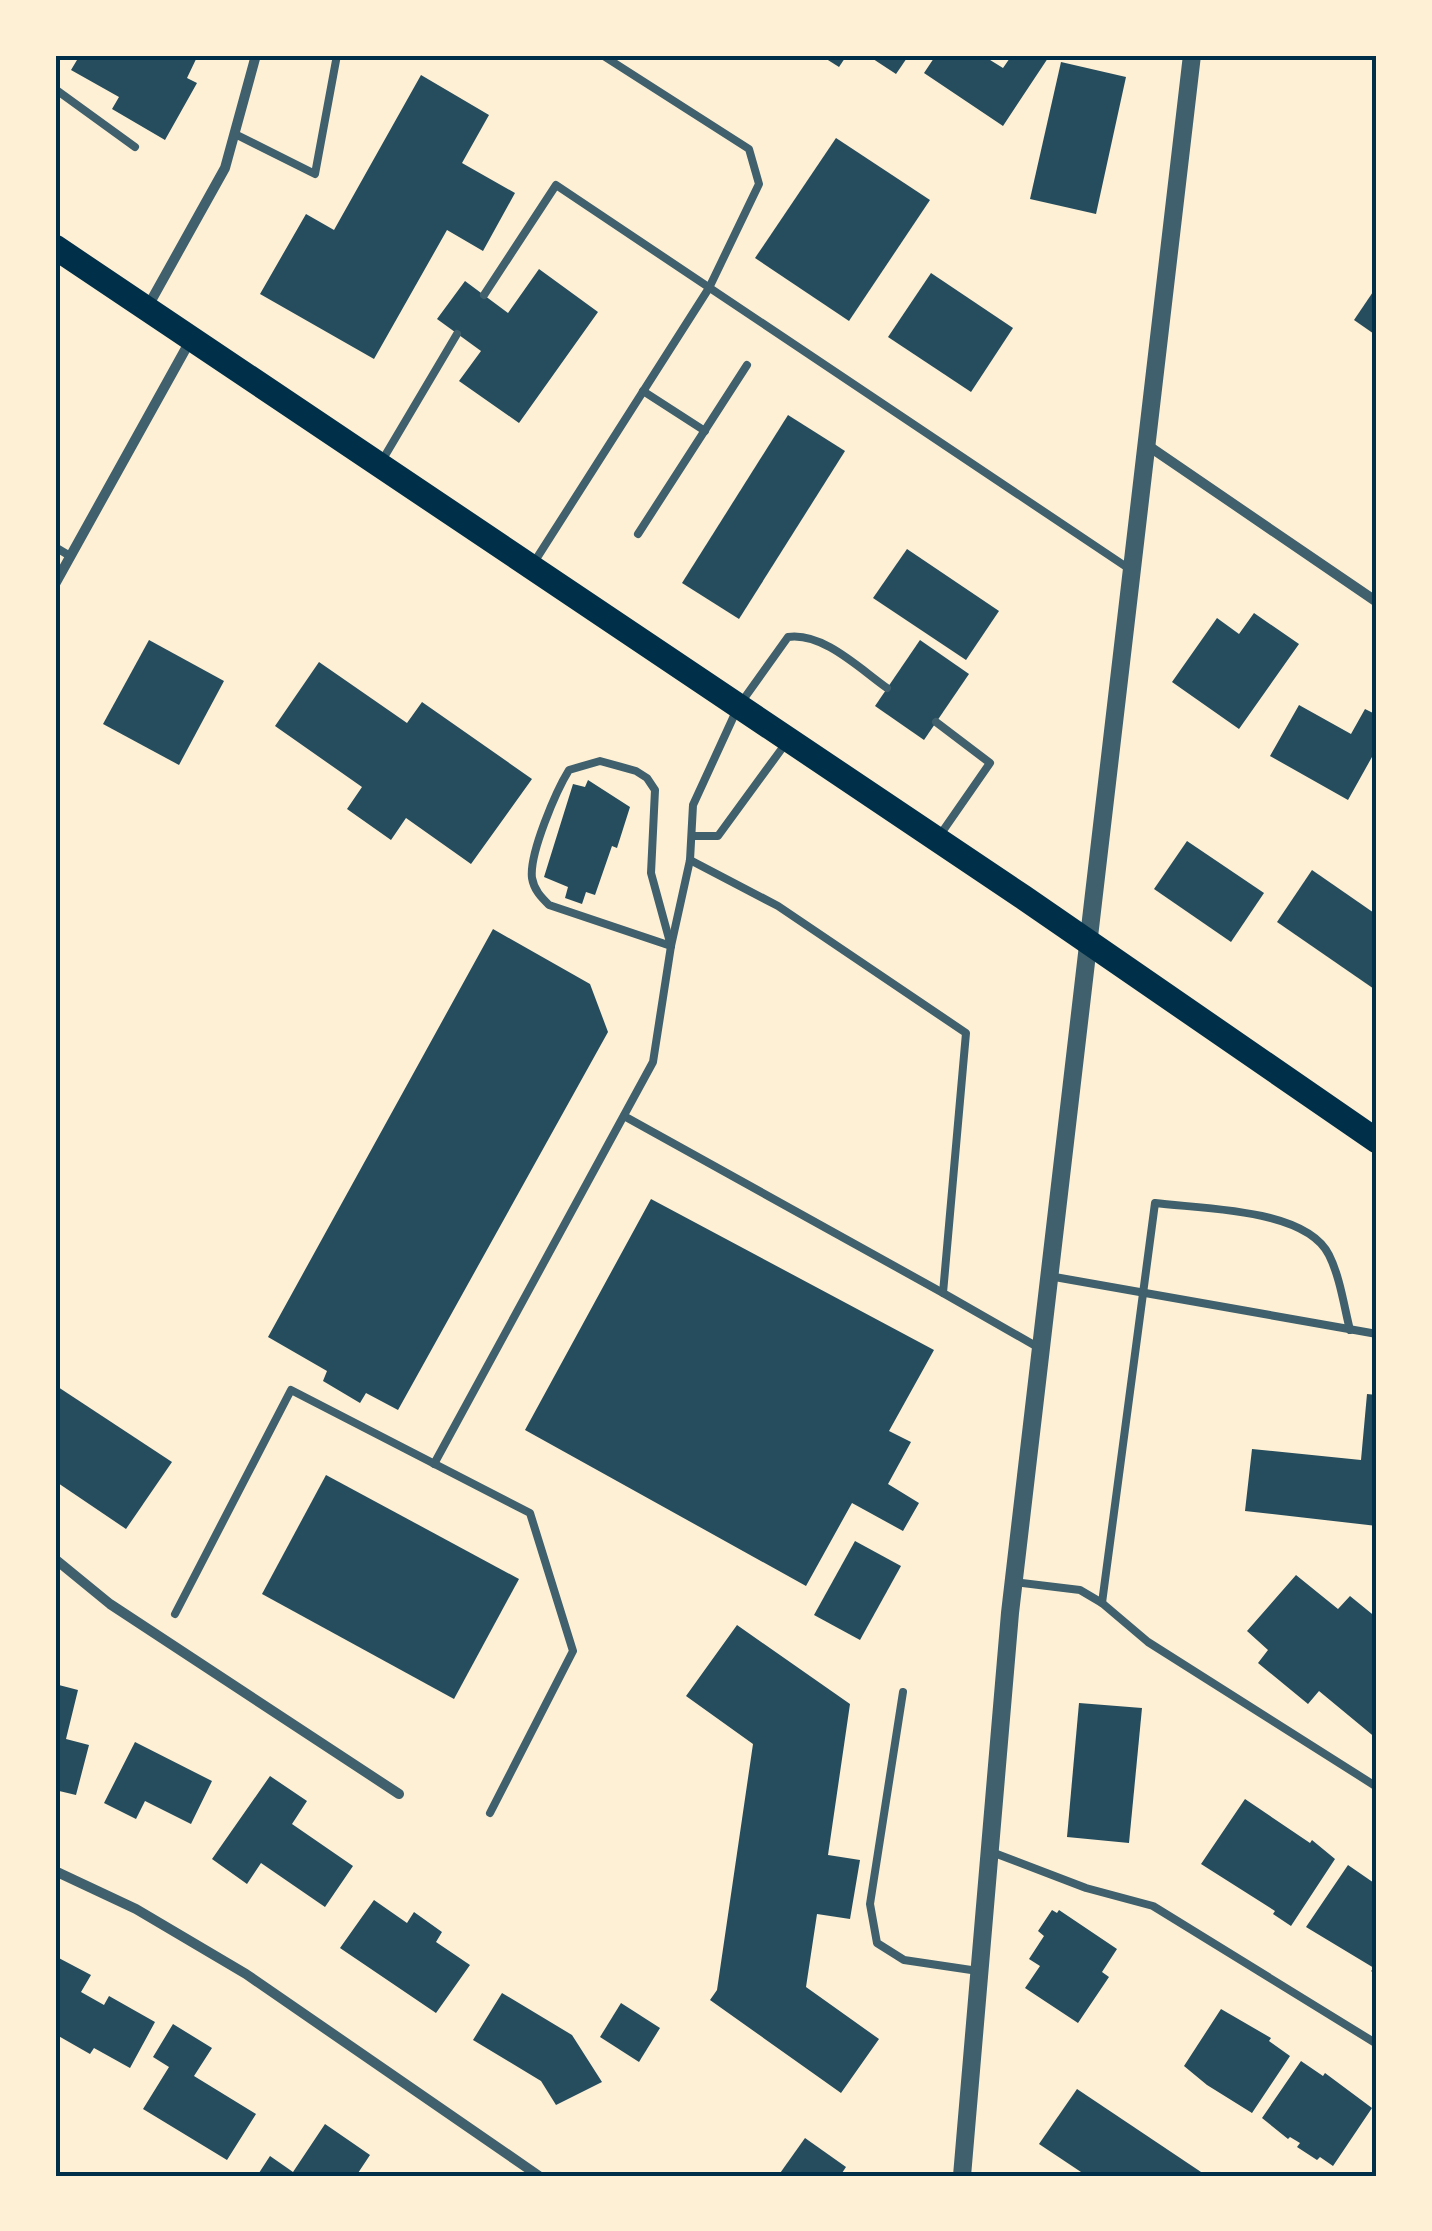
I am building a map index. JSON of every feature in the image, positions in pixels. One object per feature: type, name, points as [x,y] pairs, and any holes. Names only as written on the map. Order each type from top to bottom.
[{"type":"main road","points":[[55,247],[1377,1141]]},
{"type":"street","points":[[146,309],[225,168],[256,55]]},
{"type":"street","points":[[962,2176],[1014,1582],[1192,55]]},
{"type":"street","points":[[55,584],[191,340]]},
{"type":"street","points":[[1147,445],[1377,602]]},
{"type":"street","points":[[55,1559],[110,1604],[399,1794]]},
{"type":"street","points":[[55,1871],[136,1909],[246,1974],[539,2176]]},
{"type":"lane","points":[[235,134],[315,174],[337,55]]},
{"type":"lane","points":[[530,568],[709,288],[759,184],[749,149],[602,55]]},
{"type":"lane","points":[[55,88],[135,147]]},
{"type":"lane","points":[[484,295],[556,186],[1132,570]]},
{"type":"lane","points":[[379,466],[457,334]]},
{"type":"lane","points":[[638,534],[747,365]]},
{"type":"lane","points":[[643,391],[705,431]]},
{"type":"lane","points":[[55,547],[70,556]]},
{"type":"lane","points":[[434,1464],[653,1062],[690,860],[694,805],[738,707],[788,637],[822,643],[887,688]]},
{"type":"lane","points":[[936,722],[990,763],[936,840]]},
{"type":"lane","points":[[693,836],[718,836],[788,740]]},
{"type":"lane","points":[[600,761],[636,770],[655,790],[651,874],[672,946],[569,914],[538,894],[532,882],[534,858],[569,770],[600,761]]},
{"type":"lane","points":[[690,860],[778,906],[966,1033],[943,1293]]},
{"type":"lane","points":[[624,1116],[1041,1349]]},
{"type":"lane","points":[[1102,1603],[1155,1203],[1280,1219],[1312,1234],[1328,1253],[1350,1330]]},
{"type":"lane","points":[[1050,1276],[1377,1334]]},
{"type":"lane","points":[[175,1614],[291,1390],[530,1513],[573,1651],[490,1813]]},
{"type":"lane","points":[[1014,1582],[1080,1590],[1102,1603],[1148,1642],[1377,1788]]},
{"type":"lane","points":[[903,1692],[870,1904],[877,1943],[904,1960],[980,1971]]},
{"type":"lane","points":[[990,1851],[1086,1888],[1154,1906],[1377,2044]]},
{"type":"building","points":[[80,55],[198,55],[187,78],[197,83],[165,140],[112,109],[119,97],[71,70]]},
{"type":"building","points":[[820,55],[847,55],[839,67]]},
{"type":"building","points":[[867,55],[909,55],[896,74]]},
{"type":"building","points":[[936,55],[982,55],[1003,68],[1012,55],[1050,55],[1003,126],[924,73]]},
{"type":"building","points":[[1061,62],[1126,77],[1096,214],[1030,199]]},
{"type":"building","points":[[421,75],[489,115],[462,163],[515,193],[483,251],[447,230],[374,359],[260,294],[306,214],[334,230]]},
{"type":"building","points":[[836,138],[930,200],[849,321],[755,258]]},
{"type":"building","points":[[539,269],[598,312],[519,423],[459,381],[481,351],[437,319],[465,281],[508,313]]},
{"type":"building","points":[[931,273],[1013,328],[971,392],[888,337]]},
{"type":"building","points":[[1377,286],[1377,336],[1354,320]]},
{"type":"building","points":[[788,415],[845,451],[739,619],[682,583]]},
{"type":"building","points":[[907,549],[999,611],[966,660],[873,598]]},
{"type":"building","points":[[1254,613],[1299,644],[1239,729],[1172,682],[1217,618],[1239,634]]},
{"type":"building","points":[[149,640],[224,681],[179,765],[103,724]]},
{"type":"building","points":[[920,640],[969,674],[924,740],[875,706]]},
{"type":"building","points":[[319,662],[407,723],[422,702],[532,779],[471,864],[406,818],[391,840],[347,809],[362,787],[275,726]]},
{"type":"building","points":[[1299,705],[1351,734],[1365,709],[1377,715],[1377,748],[1348,800],[1270,756]]},
{"type":"building","points":[[588,780],[630,807],[617,848],[612,846],[595,895],[586,892],[582,904],[565,898],[568,887],[544,877],[573,784],[585,787]]},
{"type":"building","points":[[1187,841],[1264,893],[1231,942],[1154,889]]},
{"type":"building","points":[[1312,870],[1377,915],[1377,991],[1277,922]]},
{"type":"building","points":[[493,929],[590,984],[608,1032],[398,1410],[366,1393],[360,1403],[323,1381],[327,1371],[268,1337]]},
{"type":"building","points":[[651,1199],[934,1350],[889,1431],[911,1442],[888,1484],[919,1503],[903,1531],[852,1503],[806,1586],[525,1430]]},
{"type":"building","points":[[55,1385],[172,1462],[126,1529],[55,1481]]},
{"type":"building","points":[[1367,1394],[1377,1395],[1377,1526],[1245,1511],[1252,1449],[1361,1460]]},
{"type":"building","points":[[326,1475],[519,1579],[454,1699],[262,1594]]},
{"type":"building","points":[[855,1541],[901,1566],[860,1640],[814,1615]]},
{"type":"building","points":[[1296,1575],[1338,1609],[1350,1596],[1377,1618],[1377,1739],[1319,1691],[1308,1704],[1258,1663],[1268,1650],[1247,1631]]},
{"type":"building","points":[[737,1625],[850,1704],[828,1855],[860,1860],[850,1919],[817,1914],[806,1987],[879,2039],[841,2093],[710,2000],[717,1990],[753,1744],[686,1696]]},
{"type":"building","points":[[55,1684],[78,1690],[66,1739],[89,1745],[76,1795],[55,1790]]},
{"type":"building","points":[[1079,1703],[1142,1708],[1129,1843],[1067,1837]]},
{"type":"building","points":[[135,1742],[212,1781],[191,1824],[145,1801],[136,1819],[104,1803]]},
{"type":"building","points":[[270,1776],[307,1801],[292,1824],[353,1866],[325,1907],[261,1863],[247,1884],[212,1859]]},
{"type":"building","points":[[1245,1799],[1310,1843],[1312,1840],[1335,1859],[1291,1926],[1273,1914],[1275,1911],[1201,1864]]},
{"type":"building","points":[[1348,1865],[1377,1885],[1377,1975],[1371,1971],[1374,1968],[1306,1927]]},
{"type":"building","points":[[374,1900],[407,1923],[414,1912],[442,1932],[436,1942],[470,1965],[436,2013],[340,1948]]},
{"type":"building","points":[[1052,1910],[1059,1910],[1117,1949],[1102,1972],[1109,1977],[1078,2023],[1025,1988],[1040,1966],[1029,1959],[1044,1936],[1038,1931]]},
{"type":"building","points":[[55,1956],[91,1975],[81,1992],[104,2005],[109,1996],[155,2022],[130,2068],[94,2048],[90,2054],[55,2034]]},
{"type":"building","points":[[502,1993],[572,2035],[602,2082],[556,2105],[541,2081],[473,2040]]},
{"type":"building","points":[[621,2003],[660,2028],[639,2062],[600,2037]]},
{"type":"building","points":[[1221,2009],[1271,2038],[1269,2041],[1290,2056],[1252,2113],[1184,2066]]},
{"type":"building","points":[[173,2024],[212,2048],[194,2076],[256,2114],[227,2160],[143,2109],[169,2067],[153,2057]]},
{"type":"building","points":[[1301,2061],[1323,2076],[1325,2073],[1372,2108],[1333,2166],[1297,2147],[1300,2143],[1288,2139],[1262,2118]]},
{"type":"building","points":[[1077,2089],[1207,2176],[1087,2176],[1039,2144]]},
{"type":"building","points":[[325,2124],[370,2155],[356,2176],[257,2176],[270,2156],[293,2172]]},
{"type":"building","points":[[805,2138],[846,2167],[840,2176],[778,2176]]}]
